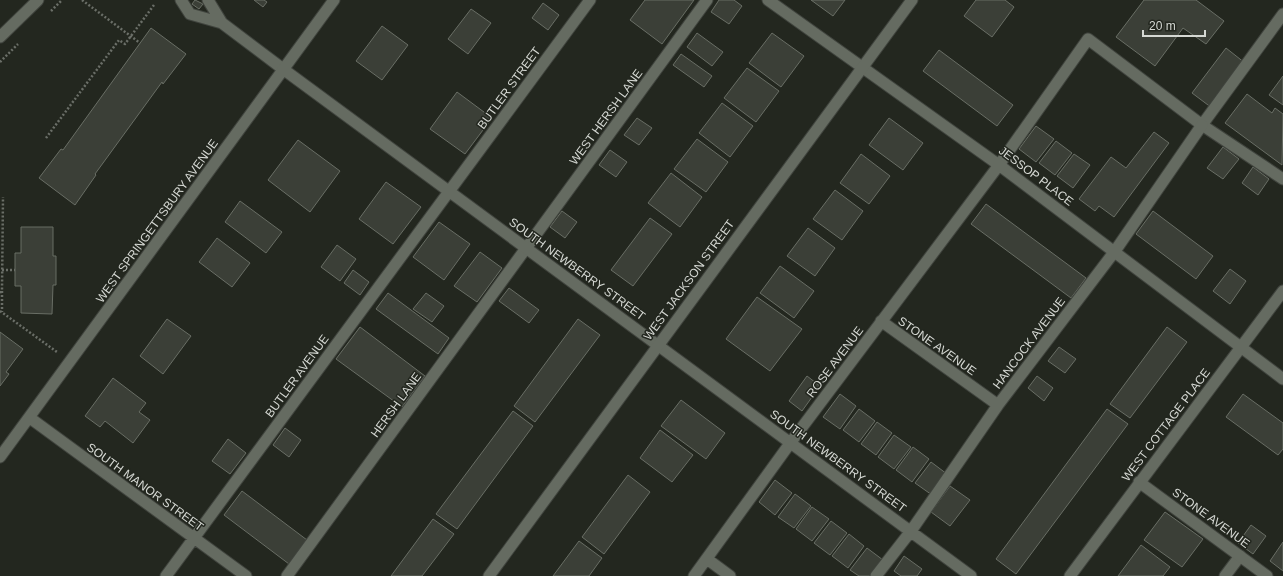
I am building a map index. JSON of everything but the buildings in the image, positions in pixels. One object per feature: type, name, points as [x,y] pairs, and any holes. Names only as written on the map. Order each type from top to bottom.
[{"type":"street","points":[[0,37],[38,0]]},
{"type":"street","points":[[181,0],[190,14],[222,23]]},
{"type":"street","points":[[208,0],[222,23]]},
{"type":"street","name":"WEST SPRINGETTSBURY AVENUE","points":[[0,457],[30,418],[334,0]]},
{"type":"street","name":"BUTLER STREET","points":[[449,190],[590,0]]},
{"type":"street","name":"WEST HERSH LANE","points":[[527,249],[707,0]]},
{"type":"street","name":"JESSOP PLACE","points":[[768,0],[999,165],[1283,379]]},
{"type":"street","name":"WEST JACKSON STREET","points":[[489,576],[657,345],[912,0]]},
{"type":"street","name":"HANCOCK AVENUE","points":[[876,576],[911,531],[998,405],[1115,251],[1202,125],[1283,14]]},
{"type":"street","name":"SOUTH NEWBERRY STREET","points":[[222,23],[971,576]]},
{"type":"street","name":"ROSE AVENUE","points":[[694,576],[791,442],[999,165],[1088,39],[1202,125]]},
{"type":"street","points":[[1202,125],[1283,179]]},
{"type":"street","name":"BUTLER AVENUE","points":[[166,576],[449,190]]},
{"type":"street","name":"HERSH LANE","points":[[287,576],[527,249]]},
{"type":"street","name":"WEST COTTAGE PLACE","points":[[1070,576],[1283,291]]},
{"type":"street","name":"STONE AVENUE","points":[[881,321],[998,405]]},
{"type":"street","name":"SOUTH MANOR STREET","points":[[30,418],[246,576]]},
{"type":"street","name":"STONE AVENUE","points":[[1139,482],[1267,576]]},
{"type":"street","points":[[1225,576],[1240,556]]},
{"type":"street","points":[[707,559],[730,576]]},
{"type":"path","points":[[82,0],[140,43]]},
{"type":"path","points":[[46,138],[119,40],[125,44],[154,5]]},
{"type":"path","points":[[3,197],[1,311],[57,352]]},
{"type":"path","points":[[2,270],[15,270]]}]
